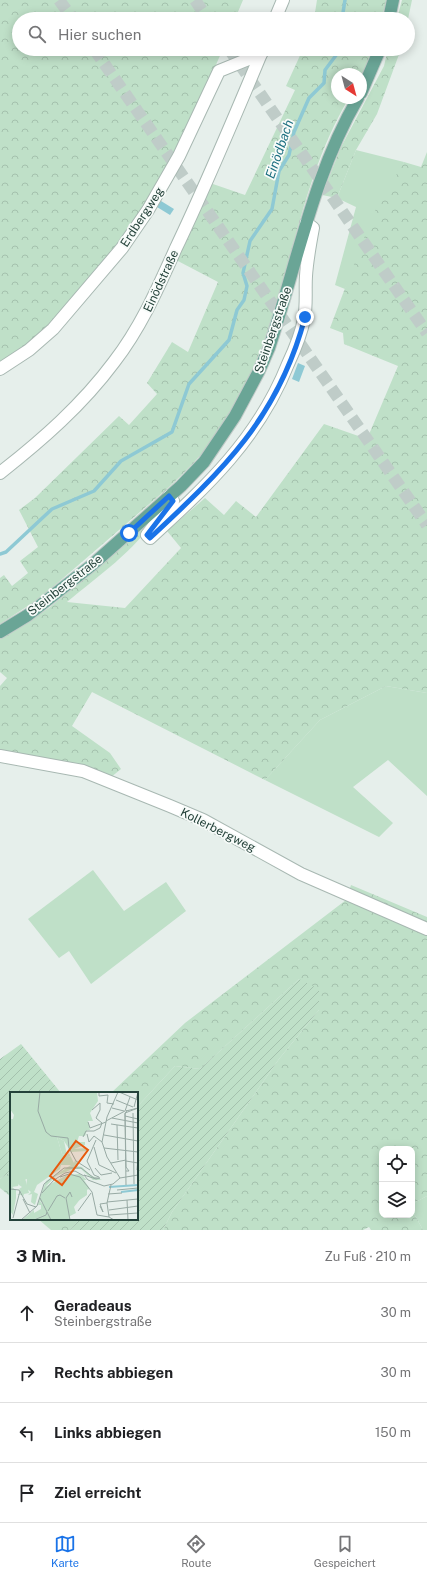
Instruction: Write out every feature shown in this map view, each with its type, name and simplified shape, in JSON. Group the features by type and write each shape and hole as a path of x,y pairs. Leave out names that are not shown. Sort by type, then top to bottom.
{"main road":[{"path":"390,12 393,0"},
{"path":"367,79 377,56"},
{"name":"Steinbergstraße","path":"0,632 49,600 129,533 204,462 235,416 259,371 283,306 306,223 326,164 346,118 354,104"}],"street":[{"path":"278,12 283,0"},
{"name":"Erdbergweg","path":"0,369 29,350 53,329 122,248 148,210 179,156 219,71 251,56"},
{"name":"Einödstraße","path":"0,473 28,451 81,403 115,361 144,318 206,185 260,56"},
{"path":"169,496 173,501 147,535 150,538 207,486 233,457 261,419 278,390 299,337 305,317 306,276 314,228 306,223"},
{"name":"Kollerbergweg","path":"0,756 83,771 203,820 302,874 427,928"}],"green space":[{"path":"0,0 243,0 238,12 12,12 12,56 220,56 176,154 119,246 61,315 22,350 0,363"},
{"path":"317,0 387,0 383,12 315,12"},
{"path":"402,0 412,0 409,12 399,12"},
{"path":"300,56 370,56 365,68 331,68 331,104 346,104 324,148 314,174 275,309 257,360 233,409 213,440 198,458 169,487 40,598 0,624 0,578 4,575 12,586 28,573 20,561 38,547 19,510 35,498 119,416 129,425 157,394 147,383 172,342 188,352 218,282 176,260 210,183 245,195 295,90 286,86"},
{"path":"386,56 398,56 377,114 356,150 337,198 322,195 341,147 364,104 367,104 367,98 384,66"},
{"path":"356,150 404,162 345,289 335,285 356,207 337,198"},
{"path":"427,152 427,693 386,686 320,720 265,780 92,692 72,726 110,753 121,769 110,778 0,752 0,686 7,678 0,672 0,639 49,608 157,516 138,541 127,552 67,602 125,608 181,548 167,531 205,498 224,515 236,501 256,517 324,424 367,439 398,366 344,344 343,333 330,328 373,214 404,162 421,167"},
{"path":"386,686 427,693 427,796 388,760 353,787 393,823 379,837 265,780 320,720"},
{"path":"93,870 124,911 166,882 186,911 91,984 69,951 59,958 28,919"},
{"path":"351,885 427,917 427,1196 415,1202 415,1146 379,1146 379,1218 415,1218 415,1215 423,1230 371,1230 369,1227 363,1230 163,1230 172,1212 279,1059 319,1010 299,979 200,1069 175,1066 138,1106 138,1092 112,1092 185,1023 346,900"},
{"path":"299,979 319,989 319,1010 279,1059 172,1212 163,1230 70,1230 79,1220 138,1220 138,1106 175,1066 200,1069"},
{"path":"21,1044 60,1092 10,1092 10,1172 0,1179 0,1059"},
{"path":"10,1172 10,1196 0,1188 0,1179"},
{"path":"427,1196 427,1230 423,1230 415,1215 415,1202"},
{"path":"39,1220 79,1220 70,1230 51,1230"}],"water":[{"path":"161,201 174,209 170,215 157,207"},
{"path":"298,363 305,366 299,382 292,379"}],"waterway":[{"name":"Einödbach","path":"343,12 345,0"},
{"name":"Einödbach","path":"0,554 6,552 52,509 94,491 121,461 172,432 189,384 229,340 237,310 244,300 247,286 243,273 250,241 272,209 279,171 289,155 294,132 309,98 324,83 325,70 336,56"}],"tunnel":[{"path":"59,0 68,12"},
{"path":"195,0 203,12"},
{"path":"99,56 427,525"},
{"path":"234,56 427,333"}],"route":[{"path":"129,533 169,496 173,501 147,535 150,538 207,486 233,457 261,419 278,390 299,337 305,317"}]}
